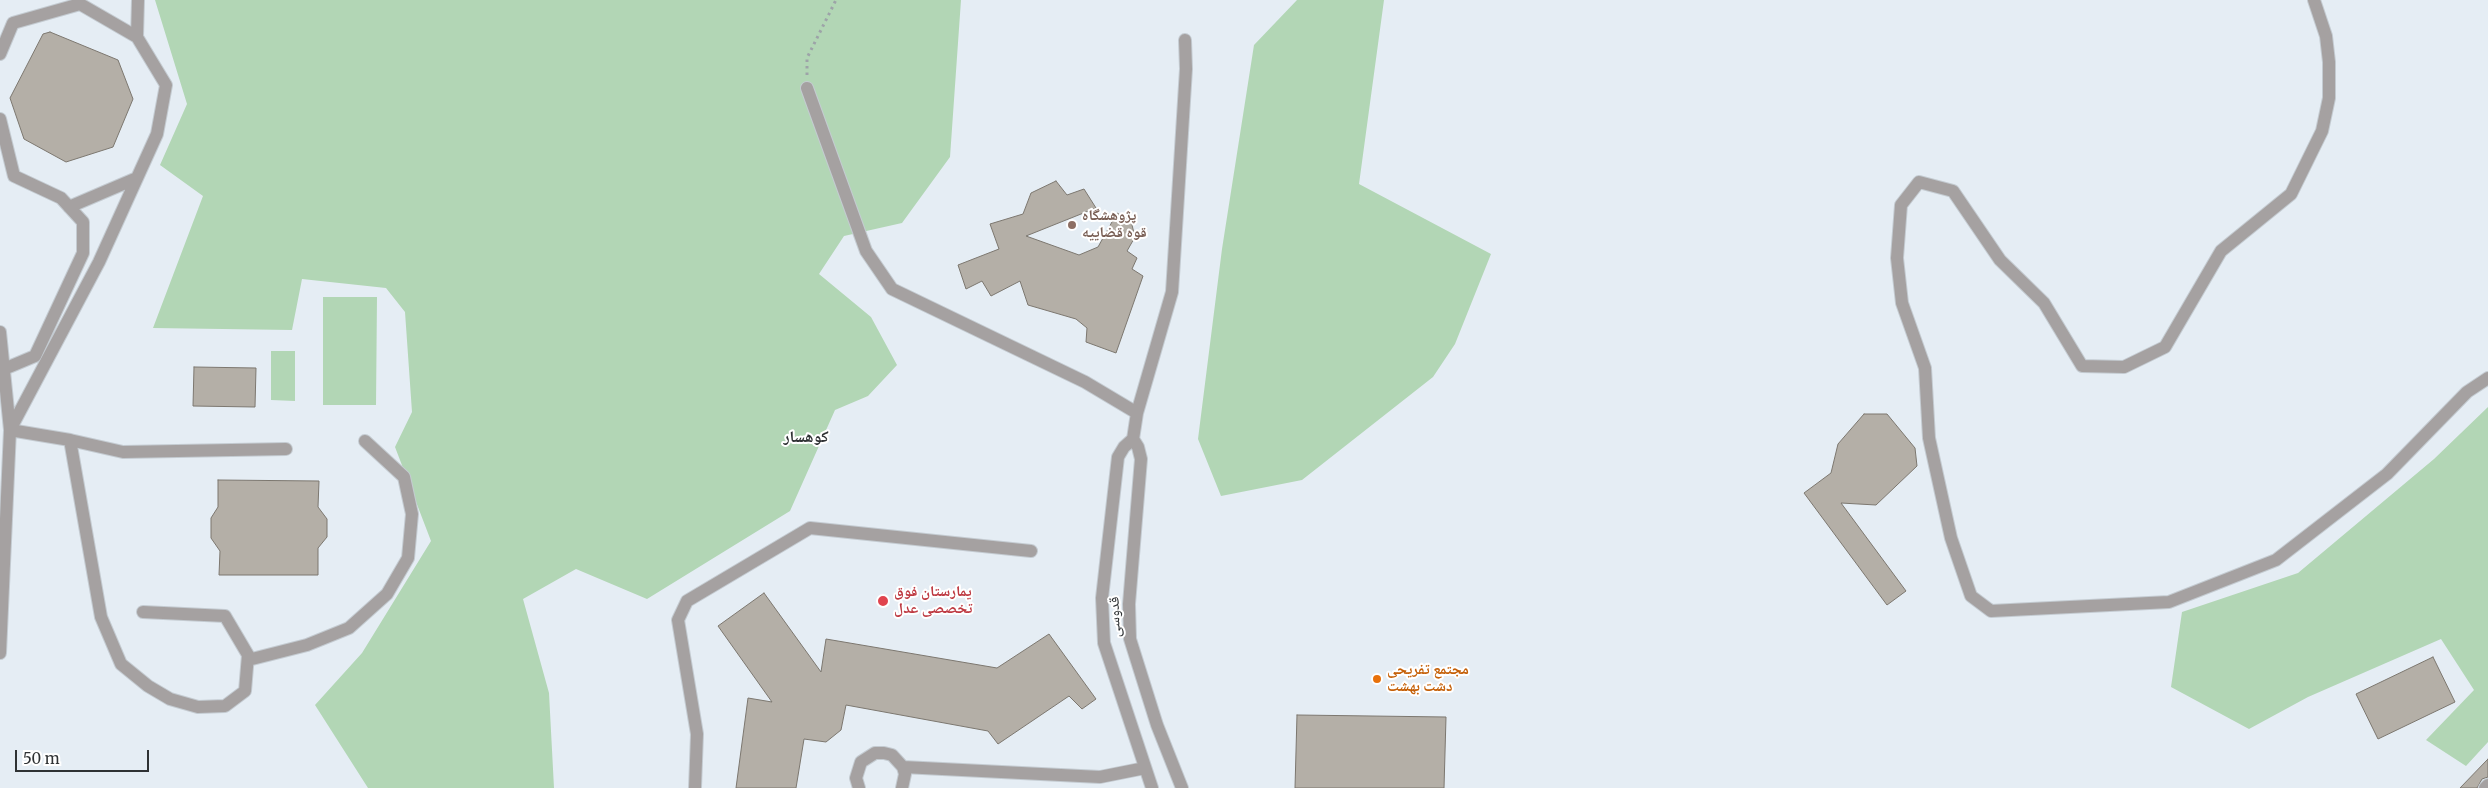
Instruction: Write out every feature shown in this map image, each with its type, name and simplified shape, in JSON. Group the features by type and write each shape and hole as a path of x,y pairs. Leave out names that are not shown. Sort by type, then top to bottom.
{"street":[{"path":"138,0 138,37"},
{"path":"2314,0 2326,36 2329,62 2329,98 2322,131 2291,194 2221,251 2165,347 2124,367 2082,366 2044,303 2000,260 1953,191 1919,182 1901,205 1897,258 1902,303 1925,368 1929,438 1951,538 1970,596 1991,611 2169,602 2276,560 2386,474 2468,392 2488,378"},
{"path":"0,54 13,23 80,4 138,37 166,85 157,134 89,281 10,430"},
{"path":"1148,787 1145,768 1104,643 1102,598 1118,458 1124,447 1133,439 1137,413 1172,292 1186,69 1184,40"},
{"path":"807,88 866,251 892,289 1085,382 1137,413"},
{"path":"0,119 14,176 61,198 83,222 83,253 35,356 4,369"},
{"path":"69,207 137,178"},
{"path":"74,275 89,281"},
{"path":"0,332 10,430 1,571 3,608 0,653"},
{"path":"10,430 70,440 123,452 286,450"},
{"name":"قدوسی","path":"1133,439 1138,447 1141,459 1129,604 1130,638 1157,725 1182,788"},
{"path":"70,440 101,617 121,664 148,686 170,699 198,707 225,706 245,691 248,655 225,616 143,612"},
{"path":"248,660 307,646 349,628 387,594 408,558 412,514 404,477 364,441"},
{"path":"695,788 697,734 678,620 687,602 810,528 1030,551"},
{"path":"859,788 856,778 857,770 868,756 884,753 892,755 903,766 905,774 902,788"},
{"path":"903,766 1101,783 1145,768"},
{"path":"2485,788 2488,785"}],"path":[{"path":"807,88 807,58 836,0"}],"green space":[{"path":"155,0 961,0 950,157 902,223 844,236 819,274 871,317 897,365 868,396 835,410 790,511 647,599 576,569 523,599 549,693 554,788 368,788 315,705 362,653 431,541 395,447 412,412 405,312 386,288 302,279 292,330 153,328 203,196 160,165 187,104"},
{"path":"1297,0 1384,0 1359,184 1491,254 1455,344 1433,377 1302,480 1221,496 1198,439 1222,249 1254,45"},
{"path":"323,297 377,297 376,405 323,405"},
{"path":"271,351 295,351 295,401 271,400"},
{"path":"2488,407 2488,742 2466,766 2426,740 2474,690 2441,639 2308,697 2249,729 2171,687 2182,612 2298,573 2434,459"}],"building":[{"path":"50,32 118,60 133,99 113,147 66,162 24,139 10,98 43,34"},
{"path":"1056,181 1067,195 1084,189 1096,208 1026,236 1079,255 1098,247 1117,213 1131,221 1135,237 1127,251 1137,258 1132,269 1143,276 1116,353 1086,342 1087,328 1076,319 1028,305 1020,281 991,296 982,281 966,289 958,265 999,249 990,224 1023,214 1031,193"},
{"path":"194,367 256,368 255,407 193,406"},
{"path":"1864,414 1887,414 1915,448 1917,466 1876,505 1841,503 1906,591 1887,605 1804,493 1831,473 1838,444"},
{"path":"218,480 319,481 318,507 327,519 327,537 318,548 318,575 219,575 220,551 211,538 211,518 218,507"},
{"path":"764,593 821,672 826,639 997,668 1049,634 1096,699 1082,709 1069,696 998,744 988,731 846,705 841,730 826,742 804,739 796,788 736,788 748,698 772,702 718,626"},
{"path":"2433,657 2455,702 2378,739 2356,694"},
{"path":"1297,715 1446,717 1444,788 1295,788"},
{"path":"2488,759 2488,777 2482,779 2477,788 2460,788"}],"place":[{"name":"پژوهشگاه قوه قضاییه","path":"1072,225"},
{"name":"یمارستان فوق تخصصی عدل","path":"883,601"},
{"name":"مجتمع تفریحی دشت بهشت","path":"1377,679"}],"district":[{"name":"کوهسار","path":"806,437"}]}
